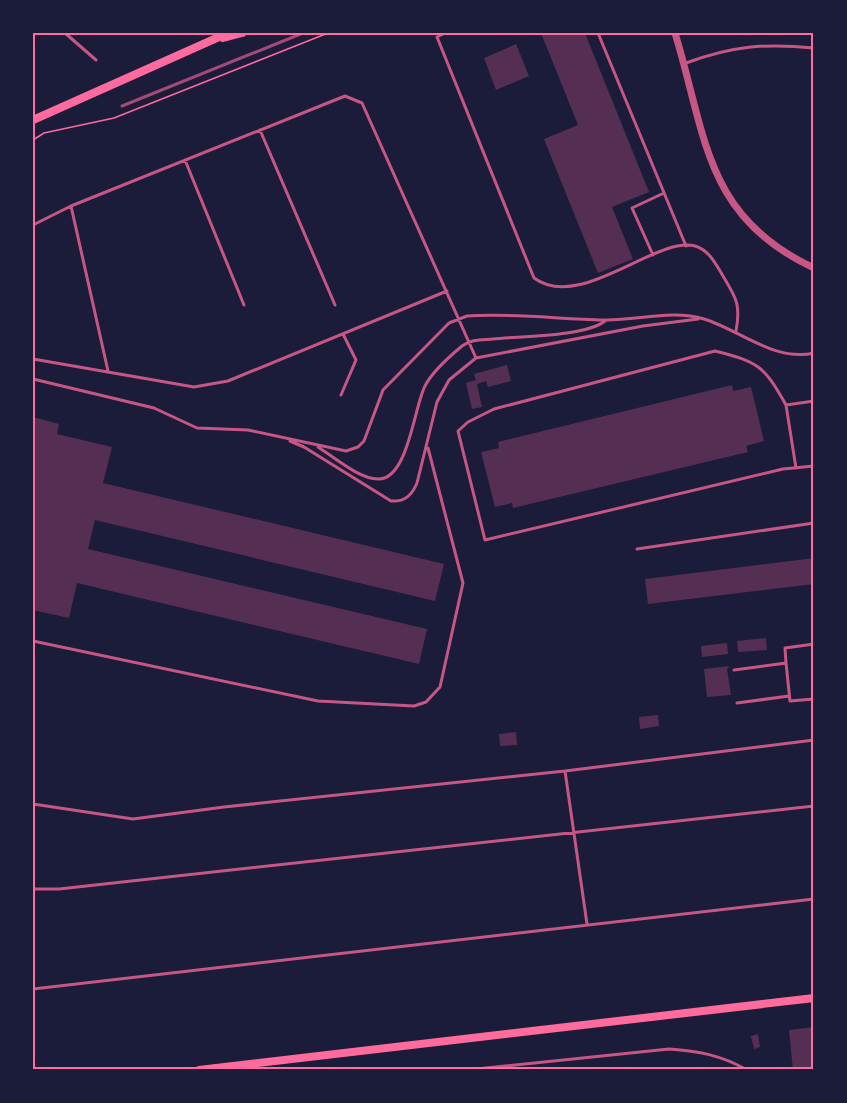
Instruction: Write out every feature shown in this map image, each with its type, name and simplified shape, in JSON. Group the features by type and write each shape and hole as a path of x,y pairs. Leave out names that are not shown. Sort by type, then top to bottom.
{"main road":[{"path":"33,120 228,33"},
{"path":"208,43 242,33"},
{"path":"199,1070 814,998"}],"street":[{"path":"675,33 704,145 723,188 735,206 770,243 814,268"}],"lane":[{"path":"65,33 96,60"},
{"path":"208,43 211,33"},
{"path":"445,33 437,36 534,278 543,283 572,286 585,284 653,256 686,246 694,246 705,251 714,261 739,306 736,331"},
{"path":"598,33 686,246"},
{"path":"684,64 738,46 814,48"},
{"path":"33,225 71,206 345,96 363,103 476,358"},
{"path":"261,130 335,305"},
{"path":"185,160 244,305"},
{"path":"653,256 632,208 664,193"},
{"path":"71,206 108,372"},
{"path":"33,359 194,387 228,381 447,291"},
{"path":"33,378 154,408 197,428 248,430 339,451 358,447 369,434 383,390 449,323 459,318 484,315 606,320 674,315 703,318 736,331 776,352 793,356 814,353"},
{"path":"278,436 304,447 391,501 407,498 415,488 428,448 437,402 443,390 457,373 476,358 643,326 703,318"},
{"path":"316,446 375,479 391,474 397,469 405,453 425,384 469,342 576,332 598,327 606,320"},
{"path":"341,395 356,360 343,334"},
{"path":"796,468 786,405 768,373 747,359 716,351 494,409 468,422 458,431 484,540 796,468 814,466"},
{"path":"786,405 814,401"},
{"path":"33,640 318,701 414,706 426,702 440,687 463,583 428,448"},
{"path":"637,549 814,523"},
{"path":"814,644 785,648 790,702 814,699"},
{"path":"734,670 786,663"},
{"path":"737,703 790,696"},
{"path":"33,804 133,819 565,771 814,740"},
{"path":"565,771 576,834 587,924"},
{"path":"33,889 59,889 576,834 814,806"},
{"path":"33,989 814,899"},
{"path":"466,1070 669,1049 702,1052 729,1059 747,1070"}],"path":[{"path":"33,140 44,133 114,118 328,33"}],"building":[{"path":"541,33 585,33 649,192 612,207 633,259 598,273 544,139 578,125"},
{"path":"516,44 529,76 496,90 484,58"},
{"path":"507,365 511,381 488,387 486,381 477,384 482,407 472,409 466,383 476,380 474,374"},
{"path":"732,385 733,391 751,387 764,441 746,446 748,452 513,508 512,503 495,507 481,452 499,448 498,442"},
{"path":"33,417 59,424 57,434 112,447 103,483 444,564 435,601 95,520 88,549 427,629 419,664 77,583 69,618 33,610"},
{"path":"814,558 814,584 648,604 645,579"},
{"path":"766,638 767,650 738,652 737,641"},
{"path":"727,643 728,654 702,657 701,646"},
{"path":"730,666 727,669 731,695 707,697 704,669"},
{"path":"658,715 659,726 640,729 639,717"},
{"path":"516,732 517,745 500,746 499,734"},
{"path":"814,1027 814,1070 793,1070 789,1030"},
{"path":"758,1034 760,1047 754,1049 751,1036"}],"railway":[{"path":"122,106 303,33"}]}
